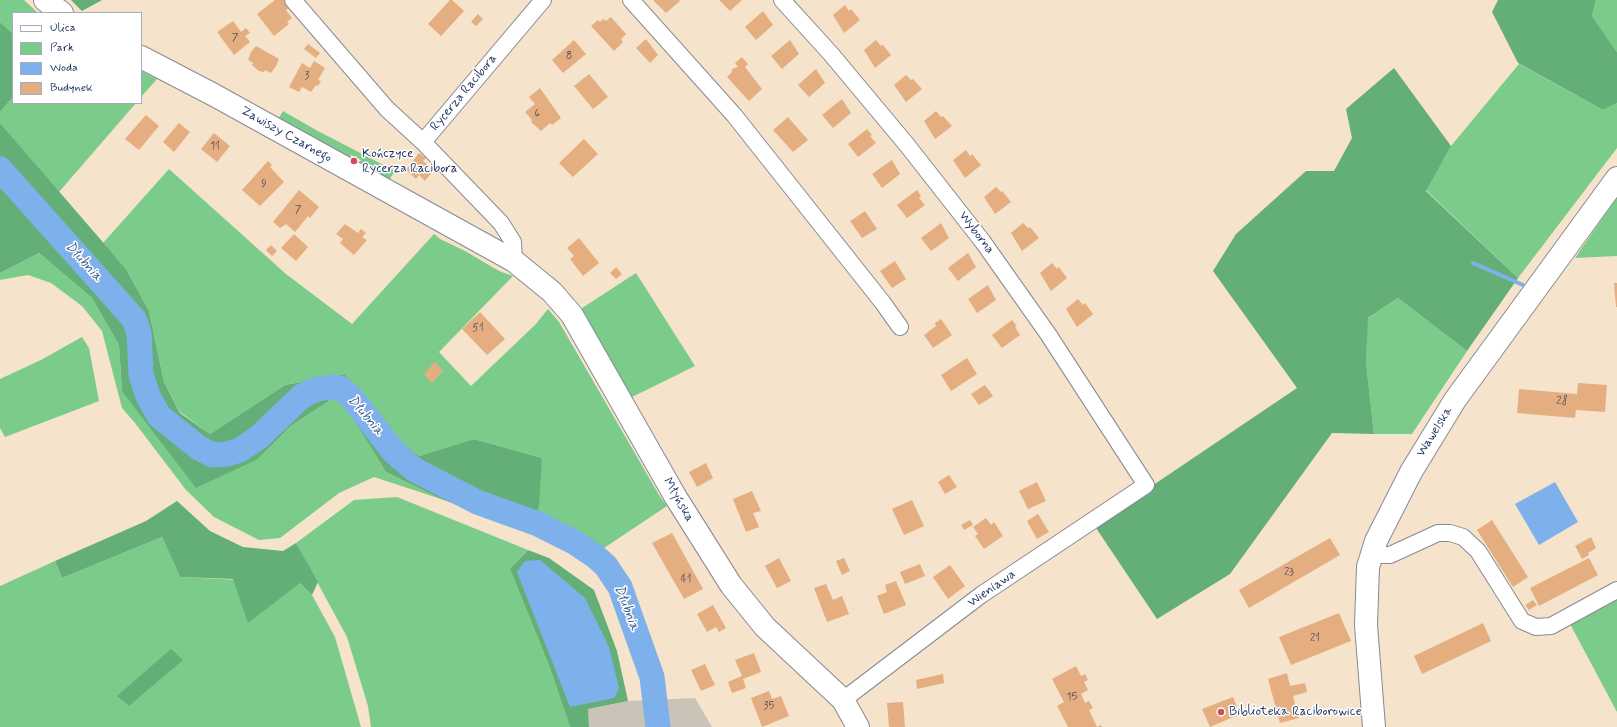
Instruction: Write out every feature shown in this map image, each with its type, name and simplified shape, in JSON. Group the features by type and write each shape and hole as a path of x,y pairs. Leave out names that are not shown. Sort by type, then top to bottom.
{"street":[{"path":"45,0 61,12"},
{"path":"293,0 387,109 423,142"},
{"name":"Rycerza Racibora","path":"514,261 513,242 508,232 423,142 543,0"},
{"path":"631,0 734,115 883,302 900,327"},
{"name":"Wyborna","path":"782,0 831,54 907,145 983,242 1048,334 1146,484"},
{"name":"Zawiszy Czarnego","path":"142,58 214,95 514,261"},
{"name":"Wawelska","path":"1374,727 1366,625 1368,567 1370,555 1411,472 1438,426 1557,259 1617,178"},
{"name":"Młyńska","path":"514,261 552,292 572,316 675,496 731,585 765,627 843,700 858,727"},
{"name":"Wieniawa","path":"843,700 982,595 1146,484"},
{"path":"1370,555 1390,555 1438,533 1450,533 1463,537 1478,551 1522,621 1536,626 1551,626 1617,590"}],"shaded area":[{"path":"695,698 712,727 589,727 588,709 628,701"}],"green space":[{"path":"0,0 24,0 37,12 12,12 12,33 0,22"},
{"path":"71,0 102,0 82,11"},
{"path":"1498,0 1596,0 1592,16 1617,52 1617,103 1603,110 1518,63 1492,12"},
{"path":"1596,0 1617,0 1617,52 1592,16"},
{"path":"0,22 12,33 12,98 0,112"},
{"path":"1519,64 1603,110 1617,103 1617,148 1518,278 1426,190 1451,146"},
{"path":"1394,68 1451,146 1426,191 1518,278 1467,351 1398,298 1368,318 1366,362 1374,434 1332,433 1230,574 1157,619 1094,525 1297,388 1213,271 1236,234 1306,171 1334,171 1352,138 1346,109"},
{"path":"142,72 157,79 142,96"},
{"path":"12,98 12,104 135,104 59,192 0,123 0,112"},
{"path":"283,111 395,171 389,180 359,164 361,160 351,155 349,159 277,121"},
{"path":"0,123 126,269 149,311 164,382 180,413 210,434 285,385 345,374 401,441 419,456 474,439 542,458 539,506 530,531 441,499 386,472 338,395 291,426 258,459 196,488 122,391 119,345 92,298 39,253 0,273"},
{"path":"169,169 286,274 352,324 434,234 440,239 465,251 499,271 513,276 439,352 471,386 536,324 548,309 559,322 659,495 667,506 604,548 537,511 542,458 474,439 419,456 401,441 345,374 285,385 210,434 180,412 164,382 149,311 126,269 103,243"},
{"path":"1617,197 1617,256 1575,258"},
{"path":"39,253 92,298 119,345 122,391 258,459 291,426 338,395 386,472 441,499 374,477 339,493 280,538 259,540 214,517 186,490 122,408 102,331 82,306 51,283 28,275 0,280 0,273"},
{"path":"636,273 695,366 630,398 576,312"},
{"path":"1398,298 1467,351 1412,434 1374,434 1366,362 1367,319"},
{"path":"82,337 89,348 99,401 5,437 0,428 0,379 41,360"},
{"path":"397,497 528,550 510,569 550,668 570,727 371,727 368,706 347,637 296,543 354,500"},
{"path":"177,501 210,531 243,547 283,551 296,543 318,582 312,595 300,583 248,623 233,579 180,577 162,537 62,578 55,561 146,521"},
{"path":"162,537 180,577 300,583 312,595 335,637 361,727 0,727 0,586 55,561 62,578"},
{"path":"528,550 549,558 594,590 617,651 628,701 588,709 589,727 570,727 550,668 510,569"},
{"path":"1617,596 1617,712 1569,622"},
{"path":"171,649 183,660 129,706 117,696"}],"water":[{"path":"1555,482 1578,522 1539,545 1515,504"},
{"path":"540,560 585,598 609,647 619,688 614,698 570,707 517,572 525,561"}],"building":[{"path":"275,0 284,0 290,7 286,10 292,18 287,22 289,24 274,36 257,14"},
{"path":"450,0 452,0 464,11 441,36 428,24"},
{"path":"653,0 679,0 680,1 666,13"},
{"path":"719,0 742,0 730,11"},
{"path":"845,5 849,11 851,9 860,20 844,33 833,15"},
{"path":"763,11 773,25 756,40 745,27"},
{"path":"478,14 483,19 476,26 471,22"},
{"path":"611,17 626,34 621,39 623,42 614,51 591,26 598,20 600,22 603,19 606,21"},
{"path":"233,21 241,32 246,28 250,33 245,36 250,42 234,55 217,32"},
{"path":"646,39 658,55 650,63 636,48"},
{"path":"574,40 586,54 563,73 552,60"},
{"path":"790,40 799,54 782,69 771,56"},
{"path":"876,40 881,46 882,44 891,55 875,68 864,50"},
{"path":"308,44 320,53 316,58 304,49"},
{"path":"256,46 279,59 271,73 265,70 264,72 259,71 252,65 253,63 248,60 251,52"},
{"path":"742,57 748,64 745,67 762,89 749,101 727,77 732,72 732,69 738,67 735,63"},
{"path":"314,61 325,68 318,80 321,81 318,86 316,85 311,92 302,87 299,92 289,87 302,63 310,68"},
{"path":"816,69 825,83 809,97 798,85"},
{"path":"589,74 608,97 593,109 574,86"},
{"path":"906,75 911,80 913,79 922,89 906,102 894,85"},
{"path":"540,88 561,118 552,125 550,123 541,131 531,122 532,120 525,112 535,104 529,97"},
{"path":"842,99 851,113 833,128 822,115"},
{"path":"936,111 952,126 935,139 924,121"},
{"path":"146,115 159,126 139,150 125,139"},
{"path":"788,117 808,140 793,152 773,130"},
{"path":"179,123 190,132 174,152 163,142"},
{"path":"867,129 872,135 870,136 876,143 858,157 848,144"},
{"path":"214,133 230,146 217,162 201,149"},
{"path":"584,139 598,154 573,177 559,163"},
{"path":"966,150 970,156 972,154 981,165 965,178 953,160"},
{"path":"419,153 426,158 423,161 427,164 425,166 432,172 425,181 419,175 416,179 406,170"},
{"path":"892,160 900,174 882,188 872,174"},
{"path":"268,161 272,165 270,167 284,182 260,206 242,190"},
{"path":"996,187 1001,192 1002,191 1011,202 995,214 984,197"},
{"path":"299,190 319,207 310,218 308,216 295,232 286,224 280,228 273,222"},
{"path":"917,190 921,196 919,198 925,205 907,218 897,205"},
{"path":"865,211 877,229 862,238 850,221"},
{"path":"941,223 949,238 931,251 921,238"},
{"path":"1023,223 1028,228 1030,227 1039,238 1022,251 1011,233"},
{"path":"345,224 358,233 361,229 366,233 362,237 367,240 354,255 340,243 343,239 336,234"},
{"path":"294,234 308,247 296,261 281,248"},
{"path":"579,238 599,263 583,276 570,259 574,256 567,248"},
{"path":"271,245 277,251 272,256 266,250"},
{"path":"968,253 976,267 958,281 948,268"},
{"path":"895,261 906,279 892,288 880,271"},
{"path":"1052,263 1057,269 1059,267 1067,278 1051,291 1040,273"},
{"path":"616,267 622,274 616,279 610,273"},
{"path":"1614,283 1617,283 1617,307 1616,307"},
{"path":"988,285 996,300 977,313 968,299"},
{"path":"1078,299 1083,305 1085,303 1093,314 1077,327 1066,309"},
{"path":"480,312 505,339 487,355 462,329"},
{"path":"941,319 952,335 933,348 924,335 936,326 935,323"},
{"path":"1012,320 1017,326 1015,327 1020,335 1002,348 992,335"},
{"path":"967,358 977,374 951,391 941,375"},
{"path":"435,362 443,371 432,383 424,374"},
{"path":"1578,383 1607,385 1605,412 1576,410 1575,418 1517,413 1519,389 1577,394"},
{"path":"985,385 993,396 979,405 971,394"},
{"path":"706,463 713,478 697,487 689,472"},
{"path":"949,475 957,487 945,494 938,482"},
{"path":"1037,482 1046,501 1028,509 1019,491"},
{"path":"752,491 761,511 753,513 759,527 746,532 733,499"},
{"path":"912,500 924,526 904,535 892,509"},
{"path":"1038,514 1049,532 1037,539 1027,521"},
{"path":"986,518 991,525 994,522 1003,536 984,549 975,536 978,534 973,527"},
{"path":"970,520 973,525 964,530 961,525"},
{"path":"1492,520 1528,577 1513,587 1477,530"},
{"path":"672,533 703,589 684,599 652,543"},
{"path":"1591,537 1596,548 1582,559 1575,546"},
{"path":"1330,538 1340,555 1249,608 1239,590"},
{"path":"779,558 791,581 777,588 765,566"},
{"path":"844,558 850,571 842,575 836,561"},
{"path":"1589,558 1598,575 1539,606 1530,588"},
{"path":"920,564 925,576 905,584 900,572"},
{"path":"950,565 965,586 948,599 933,577"},
{"path":"896,581 906,605 884,614 877,596 887,592 885,585"},
{"path":"826,584 833,600 842,596 849,614 827,622 814,588"},
{"path":"1533,600 1537,605 1529,610 1525,605"},
{"path":"713,605 726,628 719,632 716,627 707,632 697,614"},
{"path":"1339,613 1351,641 1291,665 1279,637"},
{"path":"1483,623 1491,641 1422,674 1414,656"},
{"path":"754,653 761,672 743,679 746,688 732,693 728,682 742,676 735,660"},
{"path":"705,664 715,685 701,691 691,670"},
{"path":"1076,666 1081,676 1085,674 1088,680 1084,682 1088,690 1081,694 1085,703 1089,701 1093,708 1089,710 1097,727 1068,727 1057,706 1064,702 1052,679"},
{"path":"1287,673 1290,686 1305,683 1307,692 1293,696 1299,718 1280,723 1268,679"},
{"path":"943,674 944,683 917,689 916,680"},
{"path":"769,691 772,699 781,696 789,716 762,727 751,698"},
{"name":"Biblioteka Raciborowice","path":"1233,697 1240,714 1210,727 1202,709"},
{"path":"903,702 905,727 889,727 887,703"}],"waterway":[{"name":"Dłubnia","path":"0,169 134,319 139,333 141,375 148,396 159,416 199,448 213,455 227,454 240,450 259,437 302,396 317,389 331,387 340,388 352,398 394,452 415,470 477,502 538,524 574,542 595,556 606,566 620,587 652,677 658,727"},
{"path":"1473,263 1523,285"}],"place":[{"name":"Kończyce Rycerza Racibora","path":"354,161"},
{"name":"Biblioteka Raciborowice","path":"1221,712"}]}
